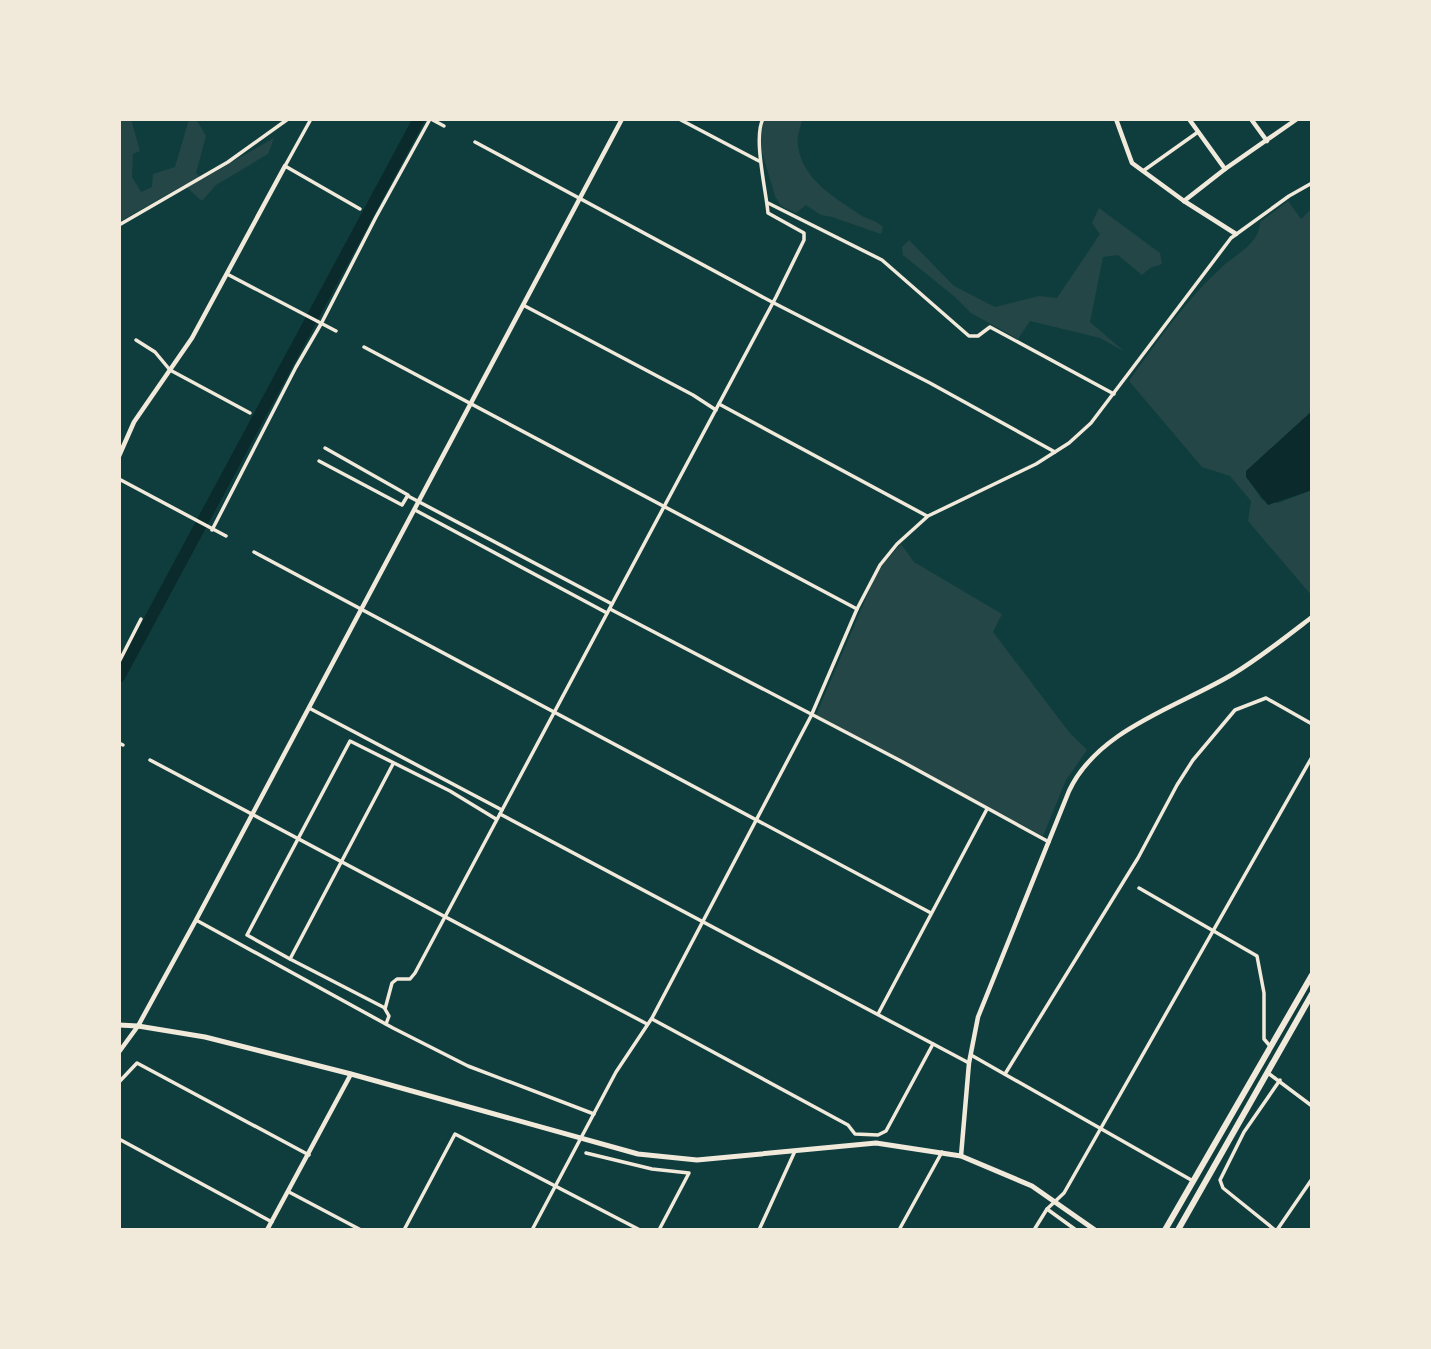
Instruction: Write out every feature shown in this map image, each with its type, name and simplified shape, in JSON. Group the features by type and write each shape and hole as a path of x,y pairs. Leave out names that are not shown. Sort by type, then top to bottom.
{"highway":[{"path":"1166,1230 1312,975"},
{"path":"1178,1230 1312,994"}],"main road":[{"path":"119,1025 205,1037 351,1074 638,1154 697,1160 876,1143 942,1152 961,1156 1010,1175 1094,1230"}],"street":[{"path":"119,225 228,162 288,119"},
{"path":"119,456 134,422 192,338 311,119"},
{"path":"210,529 430,119 444,126"},
{"path":"119,1052 138,1026 622,119"},
{"path":"680,119 759,161"},
{"path":"386,1024 388,1016 385,1008 392,983 397,979 410,979 445,917 716,410 805,235 769,214 763,170 759,161 759,132 763,119"},
{"path":"1116,119 1129,160 1184,201 1236,234"},
{"path":"1189,119 1225,169"},
{"path":"1251,119 1267,141"},
{"path":"1184,201 1297,119"},
{"path":"1143,171 1198,132"},
{"path":"475,142 1055,452"},
{"path":"285,166 360,209"},
{"path":"532,1230 617,1072 652,1018 757,820 811,716 857,609 887,557 928,516 1036,464 1091,424 1236,234 1289,195 1312,183"},
{"path":"768,203 882,260 969,336 978,335 990,327 1114,394"},
{"path":"226,274 336,331"},
{"path":"523,305 693,395 716,410"},
{"path":"136,340 155,352 170,370 250,413"},
{"path":"364,347 857,609"},
{"path":"719,404 928,516"},
{"path":"325,448 610,609"},
{"path":"319,461 402,505 408,496"},
{"path":"119,480 226,536"},
{"path":"413,509 610,609 1049,842"},
{"path":"254,552 931,913"},
{"path":"961,1156 969,1063 978,1017 1074,780 1097,751 1120,733 1231,675 1265,654 1312,617"},
{"path":"119,662 141,619"},
{"path":"1005,1074 1138,858 1177,785 1193,760 1235,710 1266,698 1312,724"},
{"path":"308,707 702,922 969,1063"},
{"path":"385,1008 247,935 350,741 450,791 496,819"},
{"path":"1034,1230 1047,1209 1064,1193 1312,757"},
{"path":"150,760 648,1024"},
{"path":"290,959 393,764"},
{"path":"877,1014 987,809"},
{"path":"1139,888 1257,957 1264,993 1264,1039 1271,1046"},
{"path":"195,920 468,1066 594,1114"},
{"path":"652,1018 848,1125 855,1134 878,1135 886,1131 933,1044"},
{"path":"971,1055 1194,1182"},
{"path":"119,1082 136,1063 309,1155"},
{"path":"1268,1073 1312,1106"},
{"path":"267,1230 351,1074"},
{"path":"1280,1080 1244,1132 1220,1180 1223,1188 1276,1230 1312,1179"},
{"path":"404,1230 455,1134 640,1230"},
{"path":"119,1139 272,1222"},
{"path":"759,1230 795,1151"},
{"path":"899,1230 942,1152"},
{"path":"586,1153 636,1166 689,1173 659,1230"},
{"path":"289,1192 361,1230"},
{"path":"1047,1209 1076,1230"}],"shaded area":[{"path":"119,119 131,119 140,151 133,154 132,177 141,192 152,187 153,174 175,167 189,119 196,119 206,136 196,173 202,179 274,138 268,154 216,185 202,201 184,185 119,222"},
{"path":"765,119 802,119 798,143 806,169 830,194 883,227 881,234 821,215 806,205 796,213 781,206 775,196 762,152 761,128"},
{"path":"1288,201 1301,219 1312,208 1312,411 1247,471 1246,476 1262,500 1278,503 1312,490 1312,596 1248,521 1251,501 1230,476 1202,467 1129,381 1194,295 1251,243 1259,230 1260,222"},
{"path":"1099,208 1160,253 1162,264 1150,268 1142,275 1118,255 1103,257 1090,322 1125,352 1100,338 1030,321 1018,339 971,313 903,255 902,247 909,240 954,286 995,307 1039,296 1057,298 1100,234 1092,223"},
{"path":"1312,411 1312,490 1268,505 1246,477 1246,471"},
{"path":"901,544 914,562 1002,614 993,632 1069,732 1087,750 1066,780 1043,836 816,715 873,582 883,564"}],"waterway":[{"path":"119,677 419,119"}]}
